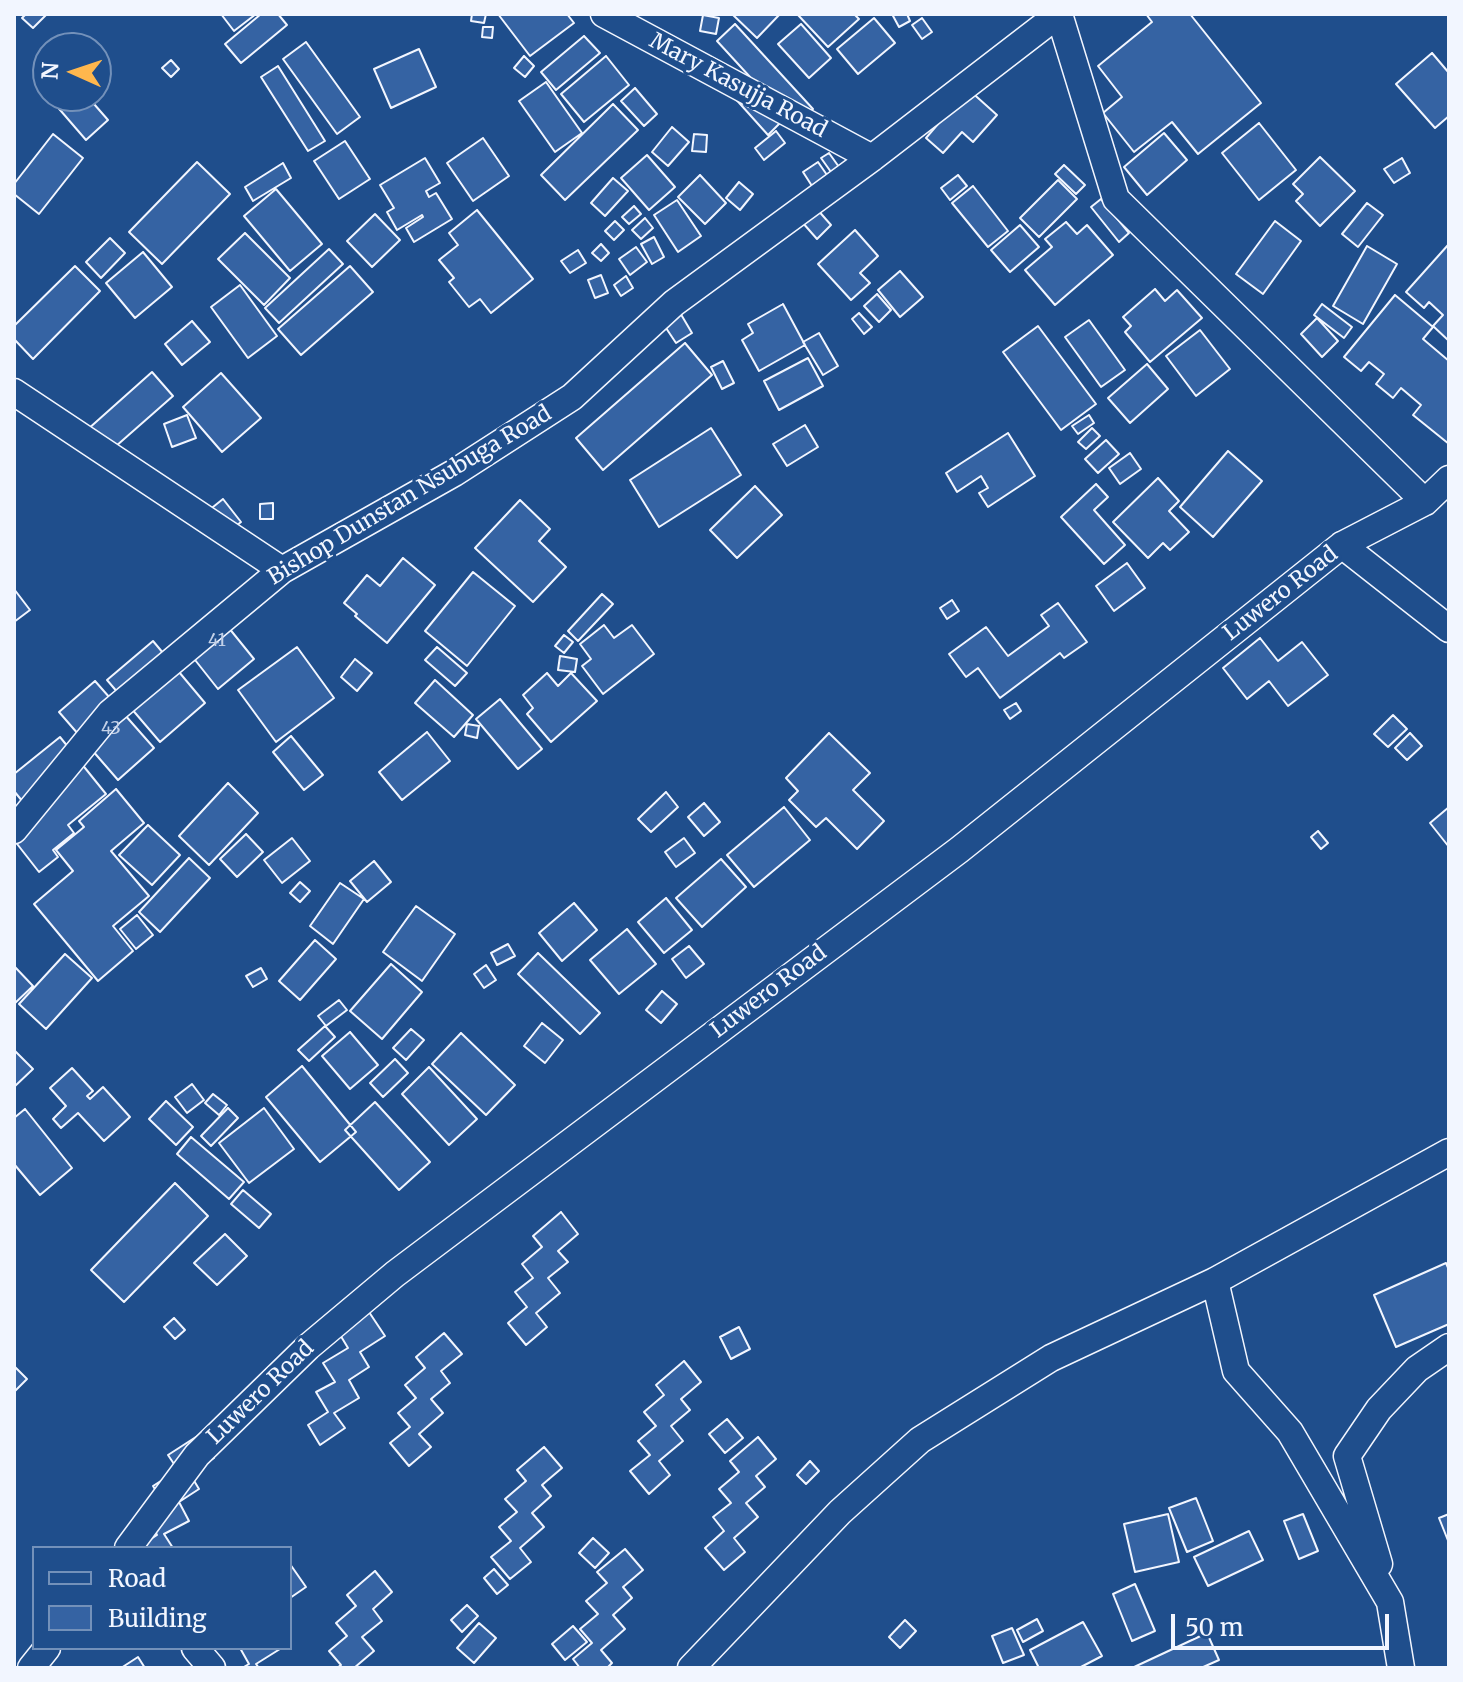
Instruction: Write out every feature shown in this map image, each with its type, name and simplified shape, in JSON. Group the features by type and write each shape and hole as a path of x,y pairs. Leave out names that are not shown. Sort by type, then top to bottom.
{"street":[{"name":"Mary Kasujja Road","path":"604,14 872,158"},
{"name":"Bishop Dunstan Nsubuga Road","path":"14,830 110,713 282,570 454,473 572,397 674,303 872,158 1059,14"},
{"path":"1059,14 1116,199 1425,502"},
{"path":"14,392 282,570"},
{"name":"Luwero Road","path":"129,1546 197,1455 308,1347 395,1274 959,850 1342,545 1425,502 1449,479"},
{"path":"1342,545 1449,629"},
{"path":"691,1668 840,1512 920,1440 1051,1358 1215,1281 1449,1152"},
{"path":"1215,1281 1236,1371 1290,1432 1390,1602"},
{"path":"1401,1668 1390,1602 1347,1456 1379,1409 1417,1369 1449,1347"},
{"path":"31,1668 45,1650"},
{"path":"197,1650 212,1668"}],"building":[{"path":"26,14 47,14 33,28 22,18"},
{"path":"221,14 256,14 234,31"},
{"path":"261,14 278,14 287,25 241,63 225,44"},
{"path":"472,14 486,14 484,23 471,21"},
{"path":"498,14 567,14 574,23 530,56"},
{"path":"732,14 780,14 757,38"},
{"path":"854,14 859,19 828,47 798,15"},
{"path":"892,14 907,14 910,21 899,27"},
{"path":"1146,14 1190,14 1261,103 1198,154 1172,122 1134,152 1103,113 1122,97 1098,66 1152,22"},
{"path":"703,15 719,18 716,34 700,31"},
{"path":"874,18 895,43 858,74 837,49"},
{"path":"922,18 932,32 922,39 912,25"},
{"path":"735,24 813,109 795,126 717,41"},
{"path":"801,24 831,58 809,78 778,44"},
{"path":"483,27 493,27 492,38 482,37"},
{"path":"584,36 600,53 556,90 541,72"},
{"path":"306,42 360,117 337,134 283,59"},
{"path":"419,49 436,87 391,108 374,69"},
{"path":"1432,53 1449,73 1449,116 1435,128 1396,84"},
{"path":"524,56 534,66 525,77 514,68"},
{"path":"606,56 629,85 584,122 561,94"},
{"path":"171,60 179,69 171,77 162,68"},
{"path":"278,66 325,141 308,151 261,77"},
{"path":"740,72 783,120 768,135 724,86"},
{"path":"546,82 582,133 555,152 519,101"},
{"path":"635,88 657,114 644,126 621,101"},
{"path":"968,89 997,115 973,142 962,132 943,153 926,138"},
{"path":"613,104 638,130 565,200 541,175"},
{"path":"62,112 101,112 108,120 86,140"},
{"path":"1259,123 1296,170 1259,200 1222,153"},
{"path":"672,127 689,142 668,166 652,152"},
{"path":"776,131 785,143 764,160 755,148"},
{"path":"1164,133 1187,160 1147,195 1124,167"},
{"path":"53,134 83,158 39,214 14,194 14,184"},
{"path":"694,134 707,135 706,152 692,151"},
{"path":"483,138 509,176 473,201 447,163"},
{"path":"345,141 370,179 339,199 314,161"},
{"path":"829,153 839,167 831,172 821,158"},
{"path":"647,155 675,187 649,210 621,178"},
{"path":"1320,157 1355,191 1320,226 1296,201 1303,194 1293,184"},
{"path":"425,158 440,183 426,191 429,197 436,193 452,219 414,242 406,228 422,215 397,230 387,212 394,208 380,185"},
{"path":"1402,158 1410,173 1394,183 1384,169"},
{"path":"197,162 230,194 162,264 129,232"},
{"path":"818,162 827,175 812,186 803,172"},
{"path":"283,163 291,178 253,201 245,187"},
{"path":"1064,165 1085,185 1076,194 1055,174"},
{"path":"700,175 726,203 705,224 678,197"},
{"path":"958,175 967,186 950,200 941,188"},
{"path":"613,178 628,191 605,216 591,203"},
{"path":"1058,180 1077,199 1039,237 1020,218"},
{"path":"739,182 753,194 740,210 726,198"},
{"path":"973,186 1008,231 988,247 952,203"},
{"path":"276,189 322,244 290,271 244,216"},
{"path":"1101,199 1129,233 1119,242 1091,207"},
{"path":"677,200 701,236 678,252 654,215"},
{"path":"1367,203 1383,215 1358,247 1342,234"},
{"path":"634,206 641,214 629,224 622,217"},
{"path":"816,208 831,225 817,239 802,222"},
{"path":"477,210 533,279 491,313 480,299 469,307 449,282 454,278 439,260 458,245 449,233"},
{"path":"375,214 400,240 372,267 347,241"},
{"path":"645,218 653,228 641,239 632,230"},
{"path":"615,221 624,230 614,240 605,231"},
{"path":"1275,221 1301,241 1263,294 1236,274"},
{"path":"1066,222 1077,234 1087,225 1113,255 1055,305 1025,270 1052,247 1045,239"},
{"path":"1020,225 1039,247 1010,272 991,250"},
{"path":"855,230 878,256 860,273 870,283 851,300 818,264"},
{"path":"245,233 290,278 264,305 218,259"},
{"path":"654,237 664,257 652,264 641,244"},
{"path":"110,238 125,253 101,278 86,262"},
{"path":"601,244 609,253 601,261 592,253"},
{"path":"1448,245 1449,341 1433,326 1443,315 1429,302 1424,308 1406,292"},
{"path":"1367,246 1397,264 1363,324 1333,306"},
{"path":"636,247 647,262 630,275 619,259"},
{"path":"329,249 343,264 279,323 265,308"},
{"path":"578,250 586,263 570,273 561,261"},
{"path":"143,252 172,287 135,318 106,283"},
{"path":"75,266 100,291 33,359 14,339 14,326"},
{"path":"350,266 373,292 301,355 278,329"},
{"path":"900,271 923,297 900,317 878,290"},
{"path":"601,275 608,293 595,298 588,280"},
{"path":"626,276 633,288 621,296 614,285"},
{"path":"240,285 277,336 248,358 211,307"},
{"path":"1155,289 1165,301 1177,290 1202,318 1150,362 1125,332 1131,326 1123,317"},
{"path":"877,294 891,310 879,322 864,306"},
{"path":"1395,295 1433,327 1423,339 1449,361 1449,444 1413,415 1421,405 1401,388 1393,398 1376,384 1384,374 1369,362 1361,371 1344,357"},
{"path":"783,304 805,345 759,371 742,340 753,333 748,324"},
{"path":"1322,304 1352,327 1344,338 1314,315"},
{"path":"679,311 692,333 676,343 662,322"},
{"path":"859,313 872,327 864,334 852,319"},
{"path":"1317,318 1338,341 1322,357 1301,334"},
{"path":"1089,320 1125,370 1101,387 1065,337"},
{"path":"192,321 210,342 182,365 165,344"},
{"path":"1038,326 1096,404 1061,430 1003,352"},
{"path":"1200,330 1230,369 1196,396 1166,356"},
{"path":"819,333 838,366 823,375 803,342"},
{"path":"685,343 712,375 603,470 576,438"},
{"path":"808,358 823,386 779,410 764,381"},
{"path":"723,361 734,383 722,389 711,367"},
{"path":"1147,364 1168,389 1130,423 1108,398"},
{"path":"152,372 173,396 107,454 87,430"},
{"path":"221,373 261,418 222,452 183,407"},
{"path":"187,415 196,438 172,447 164,424"},
{"path":"1089,415 1094,423 1078,434 1072,426"},
{"path":"805,425 818,447 787,466 773,444"},
{"path":"711,428 741,475 659,527 630,480"},
{"path":"1092,428 1100,436 1086,449 1078,442"},
{"path":"1008,433 1035,476 988,507 979,493 988,488 981,476 957,492 946,473"},
{"path":"1106,440 1119,454 1098,473 1085,459"},
{"path":"1228,451 1262,481 1213,537 1180,507"},
{"path":"1130,453 1141,469 1120,484 1109,468"},
{"path":"1158,478 1179,501 1169,511 1189,532 1170,550 1163,543 1148,558 1113,522"},
{"path":"1096,484 1108,497 1094,510 1125,545 1104,564 1061,517"},
{"path":"755,486 782,515 737,558 710,530"},
{"path":"223,499 241,522 221,538 203,515"},
{"path":"520,500 550,529 539,541 566,567 533,602 475,548"},
{"path":"273,503 273,519 260,519 260,504"},
{"path":"403,558 435,585 387,643 344,603 367,575 380,586"},
{"path":"1127,563 1145,588 1114,611 1096,586"},
{"path":"473,572 515,606 467,666 425,631"},
{"path":"14,589 30,610 14,622"},
{"path":"602,594 613,604 578,641 568,631"},
{"path":"952,600 959,611 947,619 940,608"},
{"path":"1058,603 1087,642 1064,658 1060,653 1000,698 978,668 966,677 949,654 986,627 1008,656 1049,626 1041,615"},
{"path":"220,617 254,659 218,689 184,646"},
{"path":"604,625 614,638 632,625 654,654 603,694 582,666 591,659 580,644"},
{"path":"564,635 573,642 564,653 555,646"},
{"path":"1260,638 1278,661 1302,642 1328,675 1288,706 1269,681 1247,699 1223,668"},
{"path":"153,641 205,703 160,742 107,680"},
{"path":"297,647 334,698 276,742 238,690"},
{"path":"437,647 467,673 455,686 425,660"},
{"path":"560,656 577,659 575,672 558,670"},
{"path":"355,659 372,673 357,691 341,677"},
{"path":"547,673 558,686 571,673 597,701 551,742 527,714 533,708 523,695"},
{"path":"435,680 473,715 454,737 415,703"},
{"path":"95,681 154,748 118,780 59,712"},
{"path":"500,699 542,749 518,769 476,719"},
{"path":"1016,703 1021,711 1010,719 1004,710"},
{"path":"1393,715 1407,729 1388,747 1374,734"},
{"path":"467,724 479,726 477,738 465,735"},
{"path":"427,732 450,761 402,800 379,772"},
{"path":"829,733 870,773 853,790 884,821 857,849 826,818 816,827 789,800 798,791 786,778"},
{"path":"1410,733 1422,746 1407,760 1395,748"},
{"path":"291,736 323,775 304,790 273,752"},
{"path":"60,737 106,794 68,825 74,833 53,850 58,857 39,872 14,840 36,818 14,791 14,774"},
{"path":"228,783 258,813 209,865 179,836"},
{"path":"116,789 144,823 111,851 149,896 113,926 133,951 98,981 34,904 73,871 56,850 84,827 79,821"},
{"path":"666,792 678,807 651,832 638,819"},
{"path":"704,803 720,822 704,836 688,817"},
{"path":"784,807 810,840 754,887 727,855"},
{"path":"1449,807 1449,847 1430,823"},
{"path":"148,825 180,855 152,885 119,855"},
{"path":"1318,831 1328,843 1321,849 1311,837"},
{"path":"246,834 263,852 237,877 220,859"},
{"path":"292,838 310,861 282,883 264,860"},
{"path":"684,838 695,853 676,867 665,852"},
{"path":"189,858 210,878 160,932 139,912"},
{"path":"721,859 746,887 702,927 676,898"},
{"path":"374,861 391,882 367,902 350,881"},
{"path":"300,882 310,891 300,902 290,893"},
{"path":"340,883 364,899 333,944 310,926"},
{"path":"666,898 692,930 664,953 638,922"},
{"path":"574,903 597,930 562,961 539,933"},
{"path":"416,906 455,934 422,981 383,952"},
{"path":"137,915 153,935 136,949 120,929"},
{"path":"627,929 656,964 619,994 590,960"},
{"path":"315,940 336,959 300,1000 279,981"},
{"path":"508,944 515,956 497,965 491,953"},
{"path":"689,946 704,964 686,978 672,959"},
{"path":"538,953 600,1013 580,1034 518,974"},
{"path":"65,954 92,978 46,1029 19,1004"},
{"path":"391,964 422,992 382,1039 350,1011"},
{"path":"486,965 496,980 484,988 474,974"},
{"path":"14,966 33,986 14,1004"},
{"path":"261,968 267,979 253,987 246,976"},
{"path":"662,991 677,1004 661,1023 646,1010"},
{"path":"339,1000 347,1010 326,1026 318,1016"},
{"path":"542,1023 563,1040 545,1063 524,1046"},
{"path":"325,1026 335,1037 309,1061 298,1050"},
{"path":"411,1029 424,1040 406,1060 393,1048"},
{"path":"350,1032 378,1065 350,1089 322,1056"},
{"path":"461,1033 515,1085 486,1115 432,1064"},
{"path":"14,1050 33,1069 14,1087"},
{"path":"395,1059 408,1073 383,1097 370,1083"},
{"path":"302,1066 356,1132 320,1162 266,1097"},
{"path":"429,1067 477,1119 449,1145 402,1094"},
{"path":"72,1068 93,1091 87,1096 90,1099 103,1087 130,1117 104,1141 78,1113 61,1128 53,1119 66,1106 50,1088"},
{"path":"192,1084 204,1100 187,1113 175,1097"},
{"path":"213,1094 227,1105 219,1115 205,1103"},
{"path":"166,1101 193,1127 176,1145 149,1119"},
{"path":"375,1102 430,1162 399,1190 345,1130"},
{"path":"228,1108 238,1118 211,1146 201,1136"},
{"path":"264,1108 294,1149 249,1183 219,1143"},
{"path":"25,1109 72,1168 40,1195 14,1164 14,1118"},
{"path":"191,1137 244,1182 229,1199 177,1154"},
{"path":"175,1183 208,1216 124,1302 91,1270"},
{"path":"243,1190 271,1214 259,1228 231,1204"},
{"path":"561,1212 578,1234 558,1251 568,1262 548,1278 560,1293 536,1313 547,1327 526,1345 508,1323 527,1307 515,1292 533,1278 522,1264 542,1247 533,1236"},
{"path":"225,1234 247,1256 217,1285 194,1263"},
{"path":"1446,1263 1449,1270 1449,1324 1396,1347 1374,1295"},
{"path":"369,1312 385,1336 360,1352 369,1367 349,1380 359,1398 334,1413 345,1428 320,1445 308,1425 328,1412 316,1392 335,1382 323,1363 348,1348 339,1333"},
{"path":"174,1318 185,1330 175,1339 164,1327"},
{"path":"739,1327 750,1349 731,1359 720,1337"},
{"path":"444,1333 462,1354 441,1371 450,1383 431,1399 443,1413 419,1434 431,1447 409,1466 390,1443 410,1427 398,1413 416,1398 405,1385 425,1368 416,1357"},
{"path":"684,1361 701,1382 681,1399 690,1410 671,1426 683,1441 659,1461 670,1475 649,1494 630,1471 650,1455 638,1441 656,1426 644,1412 664,1395 656,1385"},
{"path":"14,1366 27,1379 14,1392"},
{"path":"727,1419 743,1438 725,1453 709,1434"},
{"path":"199,1435 214,1458 190,1474 199,1489 179,1502 189,1521 164,1534 172,1546 140,1546 157,1535 146,1514 164,1504 153,1486 178,1470 168,1455"},
{"path":"758,1437 776,1459 756,1476 765,1487 746,1503 758,1517 734,1538 745,1552 724,1570 705,1548 724,1531 713,1517 731,1503 719,1489 739,1472 730,1461"},
{"path":"544,1447 562,1468 542,1485 551,1496 532,1513 544,1527 520,1548 531,1562 510,1579 491,1557 511,1541 499,1527 517,1512 505,1499 526,1481 517,1470"},
{"path":"810,1461 819,1471 806,1484 797,1475"},
{"path":"1196,1498 1213,1541 1187,1552 1169,1508"},
{"path":"1168,1514 1179,1562 1135,1572 1124,1524"},
{"path":"1303,1514 1318,1551 1299,1559 1284,1521"},
{"path":"1449,1514 1449,1543 1439,1518"},
{"path":"1249,1531 1263,1560 1208,1586 1194,1557"},
{"path":"593,1538 609,1553 595,1568 579,1553"},
{"path":"625,1549 643,1570 623,1587 632,1598 613,1615 625,1629 601,1650 612,1663 607,1668 580,1668 573,1659 592,1643 580,1629 598,1614 586,1601 607,1583 597,1572"},
{"path":"292,1567 306,1587 292,1597"},
{"path":"494,1569 508,1585 497,1594 484,1578"},
{"path":"375,1571 392,1592 373,1609 382,1621 362,1637 374,1651 354,1668 337,1668 341,1665 329,1651 347,1636 336,1623 356,1606 347,1595"},
{"path":"1135,1584 1155,1631 1132,1641 1113,1594"},
{"path":"467,1605 478,1616 462,1632 451,1620"},
{"path":"1037,1619 1043,1631 1023,1642 1017,1630"},
{"path":"905,1620 916,1631 900,1648 889,1637"},
{"path":"1083,1622 1102,1656 1079,1668 1039,1668 1030,1650"},
{"path":"479,1623 496,1638 474,1663 457,1648"},
{"path":"573,1626 587,1642 565,1660 552,1644"},
{"path":"1012,1628 1024,1655 1003,1663 992,1636"},
{"path":"1207,1633 1219,1660 1201,1668 1132,1668"},
{"path":"241,1650 278,1650 256,1664 259,1668 242,1668 249,1664"},
{"path":"138,1657 145,1668 121,1668"}]}
